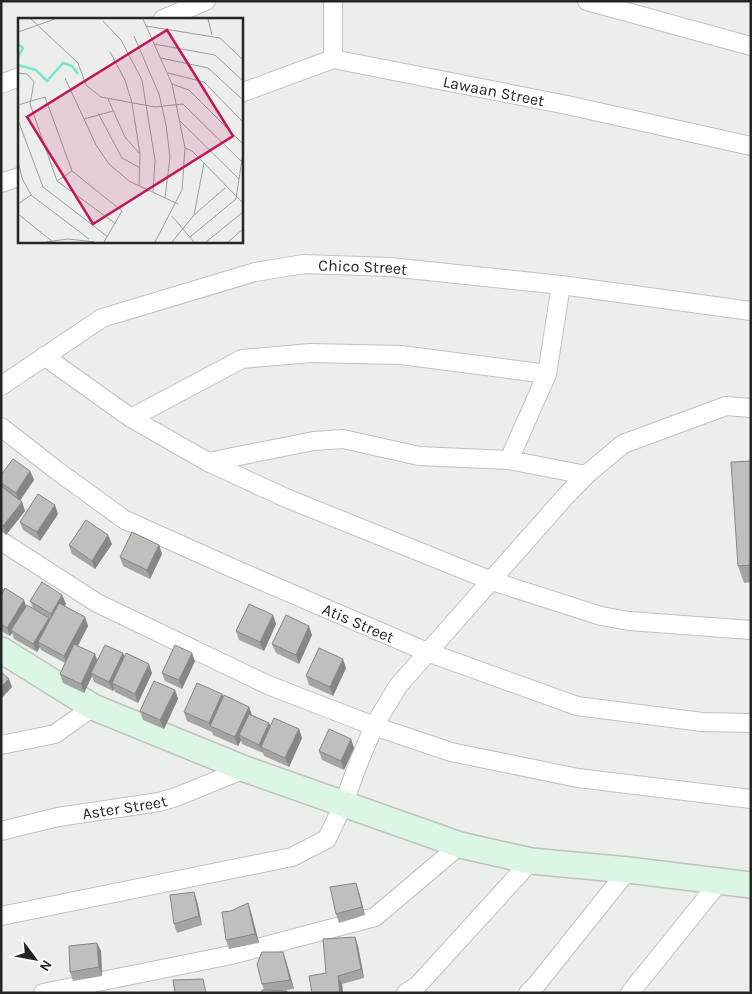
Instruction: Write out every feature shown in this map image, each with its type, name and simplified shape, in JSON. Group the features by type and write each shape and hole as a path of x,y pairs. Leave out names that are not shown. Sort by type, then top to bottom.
{"street":[{"path":"165,18 206,1"},
{"path":"242,93 334,59 333,1"},
{"path":"586,1 751,46"},
{"name":"Lawaan Street","path":"334,59 567,105 751,146"},
{"path":"1,84 18,77"},
{"path":"1,183 18,177"},
{"name":"Chico Street","path":"1,386 102,318 255,272 304,264 390,267 561,285 751,311"},
{"path":"509,460 547,374 561,285"},
{"path":"132,418 242,359 310,353 401,355 547,374"},
{"path":"44,356 132,418 208,462 286,498 492,581 601,616 629,622 751,630"},
{"path":"1,916 292,857 326,839 343,805 374,726 398,686 586,475 623,444 632,440 726,406 751,408"},
{"name":"Atis Street","path":"1,427 125,520 428,652 577,706 702,722 751,723"},
{"path":"208,462 314,441 343,439 419,456 509,460 586,475"},
{"path":"1,541 97,603 268,685 374,726 451,752 578,778 751,799"},
{"path":"1,650 93,707 245,769 460,845 530,861 628,870 751,886"},
{"path":"1,745 55,734 93,707"},
{"name":"Aster Street","path":"1,831 58,817 159,802 245,769"},
{"path":"43,993 231,955 375,917 460,845"},
{"path":"406,993 418,985 530,861"},
{"path":"528,993 628,870"},
{"path":"630,993 720,882"}],"building":[{"path":"13,459 30,471 16,493 1,483 1,475"},
{"path":"751,461 751,565 738,566 731,462"},
{"path":"1,486 22,502 3,526 1,524"},
{"path":"38,494 55,505 37,532 20,522"},
{"path":"86,520 108,535 92,561 69,545"},
{"path":"132,532 159,545 147,570 120,557"},
{"path":"42,582 62,595 51,614 30,601"},
{"path":"5,588 24,600 7,628 1,624 1,595"},
{"path":"59,603 85,617 64,656 38,642"},
{"path":"249,604 273,615 260,642 236,631"},
{"path":"27,605 49,618 33,644 11,630"},
{"path":"286,615 309,626 296,655 272,644"},
{"path":"74,644 95,654 81,684 60,674"},
{"path":"105,645 123,653 109,682 91,673"},
{"path":"175,645 192,653 179,680 162,673"},
{"path":"319,648 343,659 330,687 306,676"},
{"path":"126,653 149,664 135,694 112,683"},
{"path":"1,672 9,679 1,687"},
{"path":"154,681 175,690 160,720 140,711"},
{"path":"197,683 222,694 209,723 184,712"},
{"path":"224,695 249,707 235,737 210,726"},
{"path":"249,714 269,723 259,745 239,735"},
{"path":"274,718 299,729 285,758 261,747"},
{"path":"329,729 351,739 341,761 319,751"},
{"path":"356,883 362,907 336,914 330,887"},
{"path":"194,892 199,916 174,924 170,895"},
{"path":"248,903 255,934 226,940 222,912 231,911"},
{"path":"355,937 361,969 338,976 340,993 312,993 309,976 326,973 323,939"},
{"path":"97,943 99,967 70,972 69,946"},
{"path":"262,952 283,952 290,980 262,984 257,964"},
{"path":"203,979 206,993 175,993 173,980"},
{"path":"262,990 287,991 287,993 262,993"}]}
